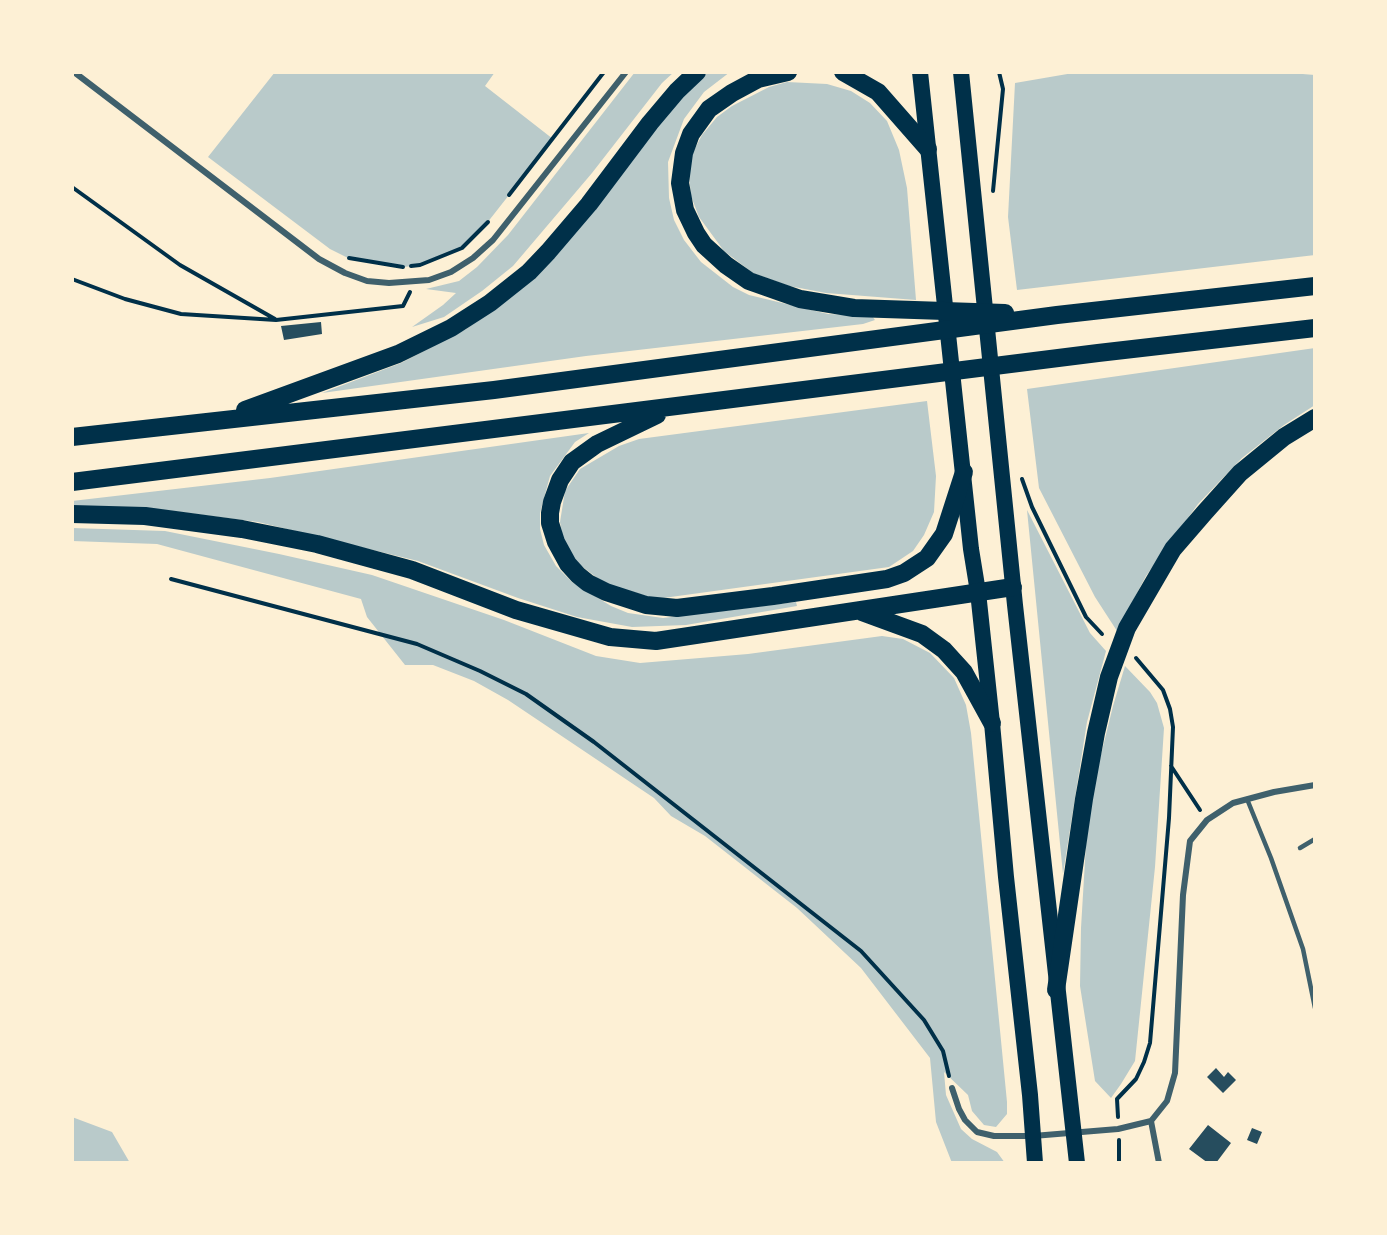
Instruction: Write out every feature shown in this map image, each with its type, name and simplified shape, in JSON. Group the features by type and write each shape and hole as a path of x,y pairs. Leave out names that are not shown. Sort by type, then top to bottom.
{"highway":[{"path":"218,420 398,354 451,328 490,303 529,272 549,252 589,204 650,123 677,91 697,72"},
{"path":"788,72 758,79 732,93 709,109 691,134 681,167 685,210 696,233 715,256 749,281 786,296 823,303 854,308 1057,315"},
{"path":"843,72 878,92 928,149"},
{"path":"920,72 992,723 1035,1163"},
{"path":"961,72 975,229 1013,587 1077,1163"},
{"path":"72,437 494,390 1057,315 1315,286"},
{"path":"72,482 1315,328"},
{"path":"672,407 581,454 567,468 552,502 550,523 552,533 568,564 588,583 619,597 646,605 677,608 762,598 887,579 904,573 927,558 944,534 964,472"},
{"path":"1056,990 1096,733 1109,677 1127,628 1173,549 1205,512 1240,473 1284,437 1315,418"},
{"path":"72,514 145,516 242,529 317,544 412,570 516,610 610,637 667,640 1013,587"},
{"path":"857,610 922,634 944,650 964,672 992,723"}],"street":[{"path":"74,72 319,259 345,273 367,281 410,282 429,280 452,272 473,258 493,240 626,72"},
{"path":"952,1088 965,1120 977,1132 994,1136 1033,1136 1118,1129 1151,1121 1167,1101 1175,1073 1183,895 1190,841 1207,820 1233,803 1274,792 1315,785"},
{"path":"1151,1121 1159,1163"}],"lane":[{"path":"1247,799 1271,858 1303,950 1315,1008"},
{"path":"1300,848 1315,839"}],"path":[{"path":"502,204 604,72"},
{"path":"993,196 1003,89 999,72"},
{"path":"72,187 180,265 276,320"},
{"path":"345,256 370,263 409,267 420,265 462,248 495,214"},
{"path":"72,279 125,299 180,314 276,320 403,306 410,295 409,267"},
{"path":"1021,475 1032,507 1086,617 1102,634"},
{"path":"171,579 417,644 480,670 526,694 594,742 861,951 924,1020 943,1051 952,1088"},
{"path":"1117,1099 1136,1079 1150,1043 1161,931 1173,727 1168,700 1154,677 1135,657"},
{"path":"1171,765 1207,820"}],"shaded area":[{"path":"275,72 495,72 485,86 553,139 487,223 462,248 420,265 404,267 352,260 330,249 208,157"},
{"path":"635,72 674,72 662,83 592,173 513,266 444,317 412,327 456,293 426,289 459,281 477,267 508,235"},
{"path":"704,72 730,72 704,92 684,119 668,162 669,198 674,220 684,240 701,262 733,287 749,295 828,314 872,316 875,320 863,324 586,356 322,393 401,363 466,329 509,298 658,121"},
{"path":"1079,72 1278,72 1315,75 1315,255 1017,290 1008,217 1015,83"},
{"path":"787,82 827,84 851,91 870,103 887,121 899,150 907,188 916,300 826,293 789,286 753,273 724,251 699,217 691,196 689,175 692,154 702,135 717,117 732,106 769,87"},
{"path":"1315,348 1315,405 1284,425 1242,458 1198,504 1146,576 1117,631 1095,597 1039,488 1027,389"},
{"path":"927,401 936,476 934,512 924,535 913,551 889,567 656,599 604,583 576,562 563,538 560,522 565,491 580,469 619,446 639,439"},
{"path":"589,433 575,442 550,476 540,513 540,529 544,545 556,566 572,582 611,606 628,613 663,618 796,602 797,606 686,625 632,627 577,617 418,561 258,522 156,509 72,507 72,501 270,478"},
{"path":"1027,510 1090,633 1106,651 1087,722 1063,874"},
{"path":"72,528 165,531 372,575 504,620 596,656 640,663 748,654 882,636 903,639 930,653 954,678 966,705 971,733 1007,1114 996,1127 984,1125 972,1111 968,1095 944,1072 946,1095 961,1129 972,1139 997,1152 1005,1163 952,1163 936,1122 930,1058 861,968 797,908 705,836 671,816 654,798 508,700 474,681 433,665 405,665 367,617 361,599 157,544 72,541"},
{"path":"1125,666 1150,692 1157,703 1164,728 1155,867 1135,1061 1111,1098 1095,1081 1080,986 1081,928 1086,844 1094,783"},
{"path":"72,1117 112,1132 130,1163 72,1163"}],"building":[{"path":"321,322 322,334 284,340 281,326"},
{"path":"1216,1068 1224,1077 1228,1072 1236,1080 1223,1093 1207,1077"},
{"path":"1208,1125 1231,1143 1216,1163 1208,1163 1189,1149"},
{"path":"1252,1128 1262,1132 1257,1144 1247,1140"}]}
